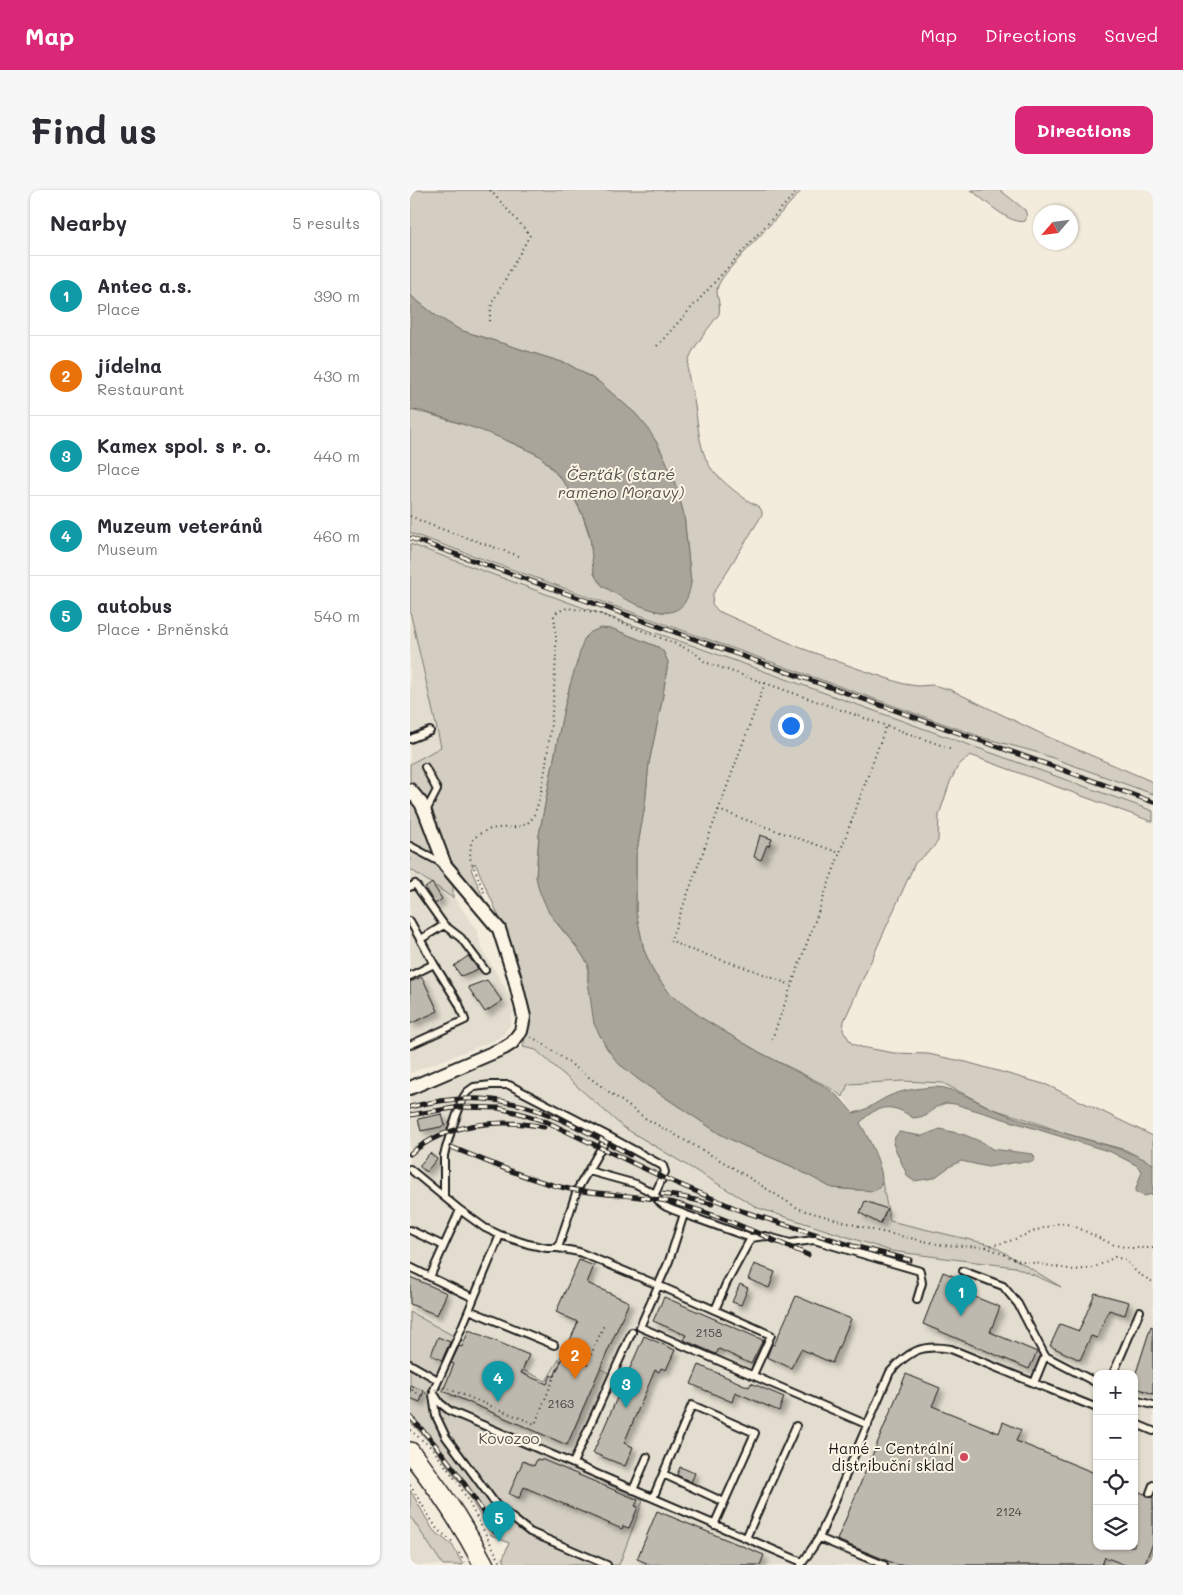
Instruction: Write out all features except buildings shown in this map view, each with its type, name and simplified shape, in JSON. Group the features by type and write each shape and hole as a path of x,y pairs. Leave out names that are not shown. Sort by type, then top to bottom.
{"main road":[{"path":"410,1452 442,1494 470,1538 484,1565"}],"street":[{"path":"410,790 425,812 445,865 498,929 514,976 523,1010 524,1022 521,1031 512,1043 495,1053 410,1088"}],"lane":[{"path":"410,739 430,731"},
{"path":"424,767 437,790 425,812"},
{"path":"410,846 445,865"},
{"path":"410,887 415,884 444,925 461,938 485,970"},
{"path":"410,921 459,1004 465,1020 410,1045"},
{"path":"421,940 444,925"},
{"path":"410,976 434,964"},
{"path":"444,1196 444,1155 463,1098 474,1087 491,1084 509,1086 608,1136 662,1166 665,1172 655,1194 657,1200 662,1205 751,1238 765,1236 790,1243 814,1240 920,1272 922,1283 918,1300"},
{"path":"558,1248 578,1190 608,1136"},
{"path":"410,1169 477,1224 500,1235 546,1248 579,1252 771,1336 753,1375"},
{"path":"589,1171 636,1184 655,1194"},
{"path":"430,1276 460,1210"},
{"path":"684,1214 669,1261 640,1327 868,1425"},
{"path":"410,1230 444,1246"},
{"path":"500,1235 432,1392 436,1416 446,1437 497,1506 530,1532 607,1565"},
{"path":"715,1310 726,1284 751,1238"},
{"path":"410,1267 474,1298"},
{"path":"963,1271 1003,1286 1018,1304 1045,1356 1093,1381"},
{"path":"469,1310 554,1345"},
{"path":"1115,1370 1140,1311"},
{"path":"573,1463 632,1332"},
{"path":"432,1392 440,1403 450,1411 714,1524 801,1564 819,1538 890,1372 911,1353 924,1348 938,1347 951,1349 1093,1406"},
{"path":"1034,1383 1045,1356"},
{"path":"410,1364 438,1380"},
{"path":"1138,1401 1153,1405"},
{"path":"653,1498 692,1405 755,1433 714,1524"},
{"path":"1138,1425 1153,1431"},
{"path":"746,1538 796,1426"},
{"path":"633,1490 647,1457"},
{"path":"663,1474 724,1502"},
{"path":"1150,1493 1153,1485"},
{"path":"819,1538 884,1565"}],"path":[{"path":"489,322 492,304 530,235 490,190"},
{"path":"657,346 798,190"},
{"path":"410,516 430,525 522,557"},
{"path":"484,894 470,858 471,842 482,832 497,827 528,823 532,819 541,795 553,697 556,641 554,616 564,608 572,607 595,612 694,652 705,662 952,749"},
{"path":"670,942 765,683"},
{"path":"772,1039 886,726"},
{"path":"718,810 840,853"},
{"path":"672,937 675,943 685,948 792,985"},
{"path":"521,1031 542,1043 645,1118 727,1164 799,1209 873,1230 942,1245 986,1247 1010,1241 1060,1223 1072,1225 1114,1245 1130,1248 1153,1248"},
{"path":"986,1247 1017,1260 1074,1270 1093,1268 1115,1257 1126,1260 1137,1272 1153,1282"},
{"path":"410,1389 421,1394 444,1387 535,1424 564,1353 587,1364 604,1325"},
{"path":"410,1430 432,1448 459,1484 502,1565"},
{"path":"410,1485 436,1529 456,1546"},
{"path":"459,1552 466,1565"}],"shaded area":[{"path":"410,533 984,738 1036,752 1153,794 1153,811 466,566 410,544"},
{"path":"410,611 441,748 410,764"},
{"path":"410,869 455,899 477,930 482,949 510,996 513,1012 510,1025 503,1035 493,1041 410,1073"},
{"path":"523,1047 536,1050 623,1127 986,1263 1015,1267 1056,1285 997,1247 890,1222 876,1154 861,1124 844,1098 847,1084 894,1081 942,1083 990,1109 1124,1149 1153,1165 1153,1565 506,1565 503,1558 509,1543 491,1535 466,1491 433,1446 410,1422 410,1096"},
{"path":"410,1516 443,1565 410,1565"}],"green space":[{"path":"410,190 802,190 723,277 717,290 719,314 698,342 689,359 688,375 703,452 707,462 726,484 760,508 762,512 762,515 713,594 712,604 718,611 801,648 856,668 904,684 918,686 933,685 951,690 1046,736 1153,782 1153,794 1036,752 984,738 410,533 410,410 488,432 540,456 568,487 582,514 590,538 594,574 602,586 629,600 660,612 669,612 691,583 684,515 677,489 657,443 636,414 599,382 568,364 460,330 435,315 410,295"},
{"path":"971,190 1000,190 1025,210 1027,216 1025,221 1012,220 1005,216"},
{"path":"410,544 1153,811 1153,822 970,755 958,766 950,782 939,815 938,841 931,850 915,863 844,1021 843,1030 852,1044 861,1047 894,1053 928,1054 966,1062 1047,1085 1153,1136 1153,1165 1126,1150 1067,1134 993,1109 943,1083 903,1081 848,1084 843,1097 827,1086 759,1052 705,1020 671,995 654,973 644,950 636,912 636,856 645,805 649,763 668,662 663,651 658,647 613,629 570,685 539,835 536,877 558,925 588,964 588,982 606,1047 618,1063 639,1080 720,1134 791,1166 832,1188 878,1189 882,1182 890,1221 992,1245 1061,1287 1015,1267 891,1251 758,1208 623,1127 536,1050 523,1047 529,1020 504,928 475,863 471,869 491,916 453,867 453,898 410,869 410,764 441,747 410,611"},
{"name":"Kovozoo","path":"410,1312 461,1340 546,1381 564,1351 611,1374 569,1466 643,1501 619,1565 506,1565 503,1558 509,1543 491,1535 466,1491 433,1446 410,1422"},
{"path":"410,1490 433,1530 453,1546 463,1565 443,1565 410,1516"}],"water":[{"name":"Čerťák (staré rameno Moravy)","path":"410,295 435,315 460,330 568,364 599,382 636,414 647,427 666,461 677,489 684,515 691,583 689,593 683,605 670,612 652,610 617,595 599,581 594,571 590,537 583,515 565,484 539,455 470,427 421,411 410,410"},
{"path":"600,628 613,629 658,647 663,651 668,662 649,763 645,805 636,856 636,912 644,950 654,973 671,995 705,1020 759,1052 826,1087 841,1099 853,1113 904,1091 935,1087 950,1089 1012,1116 1117,1148 1144,1159 1153,1164 1153,1194 1144,1196 1135,1192 1142,1171 1136,1165 1111,1152 955,1104 946,1103 936,1107 926,1116 913,1118 899,1110 885,1108 879,1109 866,1117 860,1123 880,1166 881,1185 873,1191 832,1188 791,1166 720,1134 639,1080 618,1063 606,1047 594,1024 588,982 588,964 549,913 539,890 536,877 539,835 570,685 584,639 591,632"},
{"path":"940,1129 965,1135 984,1143 992,1149 1033,1154 1035,1159 1032,1162 1018,1162 988,1167 961,1161 934,1178 914,1181 908,1177 893,1144 895,1137 899,1132 922,1136"}],"railway":[{"path":"410,538 1153,802"},
{"path":"410,1107 443,1101 472,1099 499,1101 525,1106 575,1126 630,1155"},
{"path":"410,1115 460,1107 498,1108 519,1113 547,1122 662,1177 742,1211 853,1246 910,1260"},
{"path":"410,1154 440,1135 457,1129 491,1123 527,1124 544,1127"},
{"path":"451,1147 522,1175 565,1188 661,1200 691,1208 742,1226 808,1255"},
{"path":"661,1194 712,1204"},
{"path":"410,1417 434,1443 456,1472 495,1532"}],"place":[{"name":"Antec a.s.","path":"961,1316"},
{"name":"jídelna","path":"575,1379"},
{"name":"Muzeum veteránů","path":"498,1402"},
{"name":"Kamex spol. s r. o.","path":"626,1408"},
{"name":"Hamé - Centrální distribuční sklad","path":"964,1457"},
{"name":"autobus","path":"499,1542"}]}
